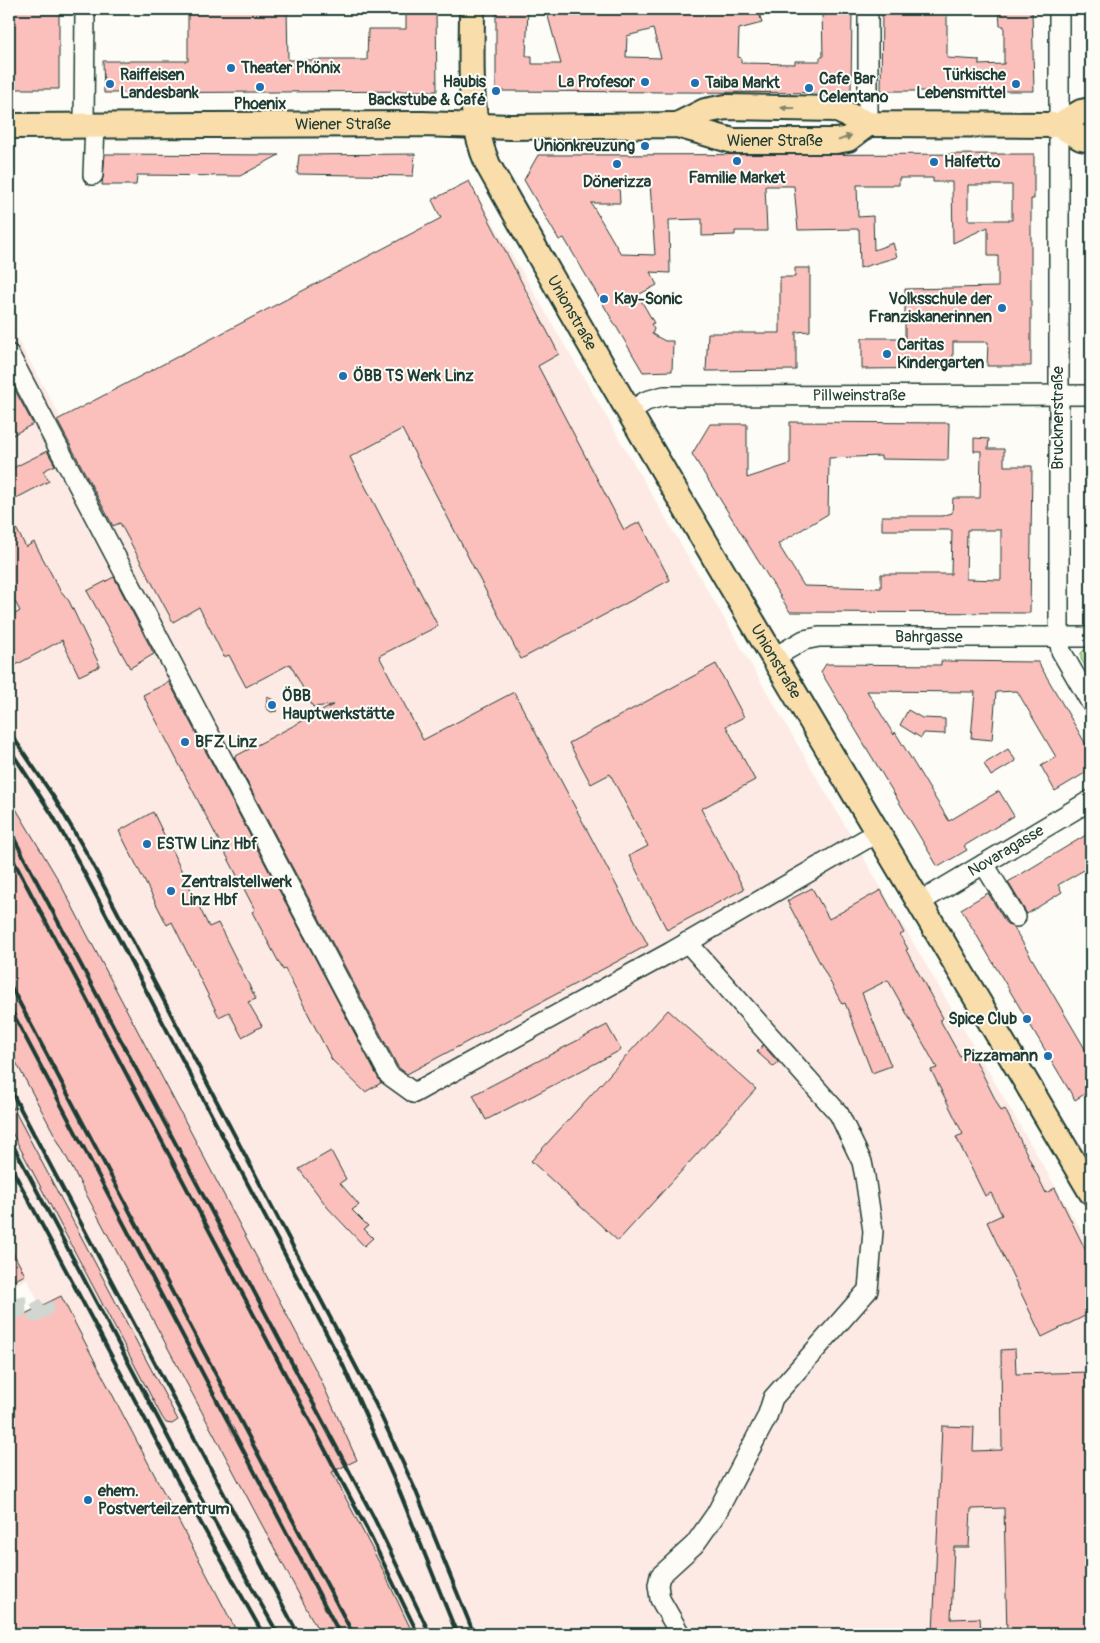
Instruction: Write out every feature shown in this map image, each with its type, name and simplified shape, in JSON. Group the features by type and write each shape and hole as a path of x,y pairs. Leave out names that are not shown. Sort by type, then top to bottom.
{"main road":[{"name":"Unionstraße","path":"472,9 475,126 480,147 488,165 629,412 773,658 1089,1184"},
{"name":"Wiener Straße","path":"677,125 705,111 726,107 835,109 868,124 1059,125"},
{"path":"1091,110 1081,112 1059,125 1081,138 1091,140"},
{"name":"Wiener Straße","path":"9,126 677,125 733,140 836,141 848,139 868,124"}],"street":[{"path":"85,9 89,126 93,175"},
{"path":"868,9 868,124"},
{"name":"Brucknerstraße","path":"1059,9 1059,637 1061,651 1091,703"},
{"path":"9,354 389,1076 414,1093 687,942 878,832"},
{"name":"Pillweinstraße","path":"629,412 646,401 664,396 1091,395"},
{"name":"Bahrgasse","path":"773,658 804,640 819,637 1091,637"},
{"name":"Novaragasse","path":"920,902 1091,800"},
{"path":"984,864 1016,917"},
{"path":"680,1634 660,1599 658,1586 660,1576 695,1544 716,1514 767,1417 773,1398 868,1290 873,1230 862,1162 838,1114 687,942"}],"shaded area":[{"path":"469,181 1086,1239 1091,1255 1091,1634 9,1634 9,1322 40,1305 27,1279 9,1289 9,324 61,418 441,218"}],"green space":[{"path":"1084,650 1091,650 1091,676 1081,659 1081,653"}],"building":[{"path":"21,9 59,9 59,89 9,89 9,16"},
{"path":"188,9 287,9 288,60 367,60 368,29 406,29 406,9 436,9 437,91 104,93 103,61 188,61"},
{"path":"496,9 528,9 526,56 532,56 532,64 561,64 546,9 758,9 762,23 739,29 738,57 741,58 741,63 795,64 795,61 820,61 820,57 823,57 822,9 852,9 851,93 496,91","holes":["653,29 661,58 626,57 627,36"]},
{"path":"882,9 947,9 947,58 979,60 979,65 1004,64 1004,26 1000,26 999,9 1032,9 1034,91 881,91"},
{"path":"105,154 279,155 240,176 137,175 136,185 102,185"},
{"path":"415,154 413,176 297,174 299,155"},
{"path":"1034,154 1034,199 1031,199 1031,366 987,366 988,342 953,342 953,368 862,369 862,338 905,338 905,289 998,287 998,256 988,256 988,227 953,243 952,182 933,182 933,178 899,178 899,185 857,185 858,217 873,216 874,250 893,243 897,257 860,268 859,229 798,230 794,186 765,186 767,231 735,231 735,235 702,236 702,219 669,220 670,273 650,272 657,285 638,295 654,323 651,324 654,329 652,334 665,341 673,341 672,371 643,372 564,238 559,240 524,180 538,155","holes":["619,184 650,184 655,255 621,254 591,203 620,203","968,185 1012,185 1012,220 968,220"]},
{"path":"469,181 559,354 538,366 624,530 640,522 670,580 521,659 402,429 350,457 438,626 379,656 423,740 514,692 648,945 407,1074 398,1067 234,757 333,705 313,707 290,664 246,687 229,655 224,657 199,607 173,622 120,523 113,526 57,420 441,218 432,200"},
{"path":"795,268 810,268 810,331 796,332 796,370 706,371 708,333 780,333 780,277 795,277"},
{"path":"9,379 33,424 9,437"},
{"path":"790,422 949,423 948,460 881,459 881,456 829,458 828,514 778,544 804,586 881,588 881,574 951,574 952,530 882,530 882,516 942,516 952,513 953,498 980,498 981,451 974,451 974,438 989,439 988,449 1004,449 1004,466 1032,466 1030,613 790,612 692,454 710,424 747,424 747,478 790,464","holes":["967,530 1001,530 1001,580 966,579"]},
{"path":"47,451 55,465 43,471 49,481 9,502 9,470"},
{"path":"9,515 26,547 34,542 60,590 69,601 100,666 79,676 62,640 14,666 9,655 9,618 20,611 9,590"},
{"path":"114,577 154,654 130,668 87,591"},
{"path":"941,661 1038,662 1091,753 1091,767 1090,770 1055,791 1041,766 1056,757 1017,691 996,692 992,740 971,738 975,692 867,691 894,735 895,732 949,821 999,791 1014,816 964,846 967,850 938,867 821,672 826,664 941,665"},
{"path":"716,664 744,717 726,726 755,780 701,809 744,889 667,930 629,856 648,846 610,774 591,784 569,743"},
{"path":"169,682 381,1083 365,1092 332,1060 285,969 283,970 252,912 255,910 143,695"},
{"name":"ÖBB Hauptwerkstätte","path":"267,697 278,702 277,711 271,712 266,708"},
{"path":"908,710 922,718 945,719 945,734 924,733 921,738 900,725"},
{"path":"1008,749 1016,761 991,776 984,764"},
{"path":"9,797 59,881 319,1376 357,1460 332,1472 381,1566 413,1634 320,1634 9,1049"},
{"path":"153,812 209,927 218,923 256,999 248,1002 262,1026 242,1037 229,1012 219,1017 172,922 167,925 119,831"},
{"path":"1091,832 1091,866 1058,885 1062,892 1027,914 1008,882"},
{"path":"812,888 829,919 881,890 904,933 900,935 908,949 906,950 943,1018 940,1020 960,1056 971,1051 1001,1111 1005,1109 1046,1193 1055,1188 1087,1253 1091,1251 1091,1313 1042,1337 987,1222 1002,1215 991,1193 985,1196 956,1137 963,1134 931,1070 937,1068 888,980 862,993 891,1066 872,1073 845,1003 842,1004 787,901"},
{"path":"988,893 1006,923 1014,928 1091,1059 1091,1090 1075,1100 961,909"},
{"path":"668,1010 756,1089 618,1241 531,1161"},
{"path":"607,1025 621,1050 486,1120 473,1095"},
{"path":"763,1045 778,1062 774,1067 757,1052"},
{"path":"9,1100 178,1420 172,1424 166,1423 162,1417 9,1127"},
{"path":"331,1151 346,1179 340,1183 359,1205 352,1210 368,1226 364,1229 373,1238 364,1246 328,1208 299,1169"},
{"path":"9,1245 25,1275 9,1283"},
{"name":"ehem. Postverteilzentrum","path":"61,1296 238,1634 9,1634 9,1322"},
{"path":"1015,1349 1016,1374 1091,1372 1091,1634 1007,1634 1004,1508 971,1509 969,1547 954,1547 951,1619 980,1618 981,1634 933,1634 942,1426 974,1427 973,1451 1002,1450 1001,1350"}],"tunnel":[{"path":"9,1313 22,1306 29,1306 35,1313 45,1307 44,1305"}],"railway":[{"path":"9,731 55,799 86,852 375,1403 415,1489 474,1634"},
{"path":"9,748 53,816 78,861 343,1365 398,1488 457,1634"},
{"path":"9,829 374,1518 430,1634"},
{"path":"9,852 367,1529 418,1634"},
{"path":"9,983 353,1634"},
{"path":"9,1006 340,1634"},
{"path":"9,1087 298,1634"},
{"path":"9,1138 186,1471 278,1634"},
{"path":"9,1163 188,1500 263,1634"}],"place":[{"name":"Theater Phönix","path":"231,68"},
{"name":"La Profesor","path":"645,82"},
{"name":"Taiba Markt","path":"695,83"},
{"name":"Raiffeisen Landesbank","path":"110,84"},
{"name":"Türkische Lebensmittel","path":"1016,84"},
{"name":"Phoenix","path":"260,87"},
{"name":"Cafe Bar Celentano","path":"809,88"},
{"name":"Haubis Backstube & Café","path":"496,91"},
{"name":"Unionkreuzung","path":"645,146"},
{"name":"Familie Market","path":"737,161"},
{"name":"Halfetto","path":"934,162"},
{"name":"Dönerizza","path":"617,164"},
{"name":"Kay-Sonic","path":"604,299"},
{"name":"Volksschule der Franziskanerinnen","path":"1002,308"},
{"name":"Caritas Kindergarten","path":"887,354"},
{"name":"ÖBB TS Werk Linz","path":"343,376"},
{"name":"ÖBB Hauptwerkstätte","path":"272,705"},
{"name":"BFZ Linz","path":"185,742"},
{"name":"ESTW Linz Hbf","path":"147,844"},
{"name":"Zentralstellwerk Linz Hbf","path":"171,891"},
{"name":"Spice Club","path":"1027,1019"},
{"name":"Pizzamann","path":"1048,1056"},
{"name":"ehem. Postverteilzentrum","path":"88,1500"}]}
